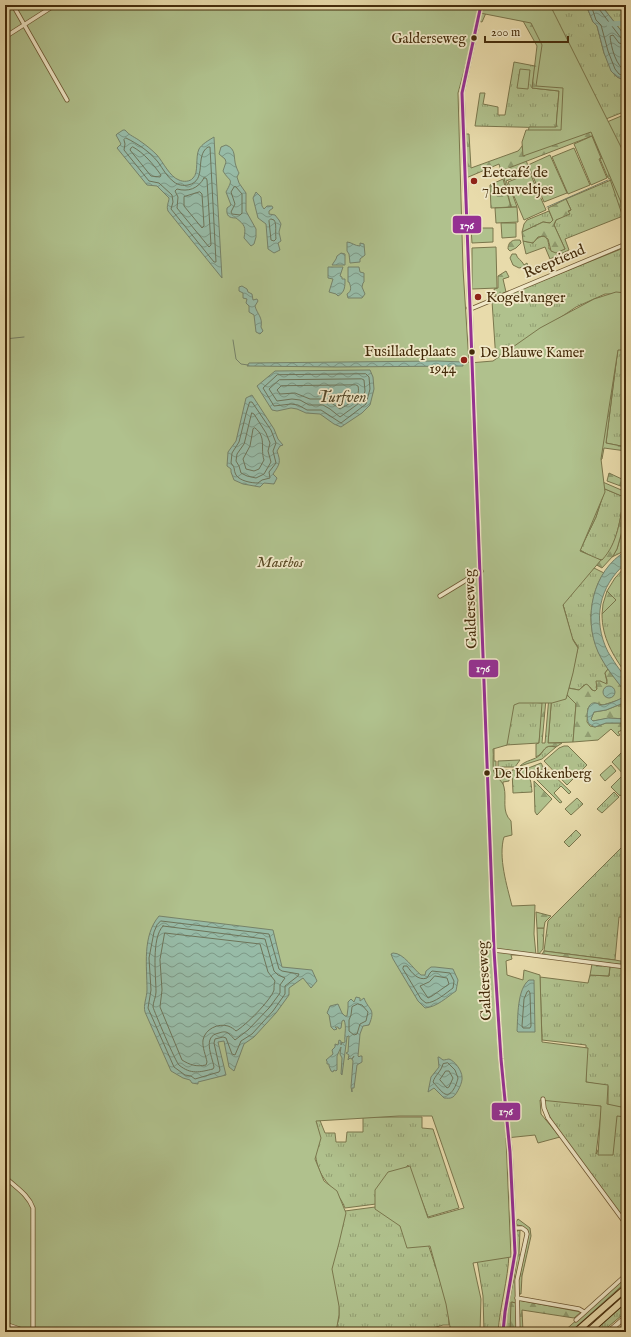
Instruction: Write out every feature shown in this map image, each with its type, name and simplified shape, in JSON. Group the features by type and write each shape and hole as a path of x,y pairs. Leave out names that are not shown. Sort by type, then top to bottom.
{"highway":[{"path":"576,1332 626,1288"},
{"path":"588,1332 626,1298"}],"street":[{"path":"13,5 67,100"},
{"path":"5,37 55,5"},
{"name":"Galderseweg","path":"481,5 462,93 494,950 501,1059 510,1152 514,1228 514,1264 505,1312 503,1332"},
{"name":"Reeptiend","path":"469,308 626,244"},
{"path":"440,596 481,571"},
{"path":"494,950 626,967"},
{"path":"543,1099 544,1108 548,1118 626,1224"},
{"path":"5,1177 26,1195 33,1208 33,1332"},
{"path":"514,1228 522,1228 527,1234 518,1274 518,1332"},
{"path":"576,1320 626,1275"},
{"path":"517,1298 579,1309 584,1312"},
{"path":"608,1332 622,1320 626,1319"},
{"path":"5,1324 28,1332"}],"green space":[{"name":"Mastbos","path":"5,5 550,5 626,157 626,214 591,132 523,156 522,142 526,130 561,130 563,88 536,86 542,45 531,23 480,13 458,93 463,269 469,363 493,361 540,328 594,299 616,292 626,293 626,350 618,350 601,459 605,492 580,551 601,560 563,605 573,640 578,648 566,699 552,703 519,703 514,705 507,745 493,749 493,766 494,772 501,781 505,791 505,809 511,821 512,835 504,837 502,853 504,872 512,906 535,905 534,934 536,955 511,955 512,959 506,961 507,975 523,980 524,970 540,975 542,1042 588,1048 586,1082 608,1085 607,1104 626,1108 626,1117 617,1116 613,1155 598,1155 601,1106 540,1100 541,1114 560,1137 538,1143 535,1135 506,1138 511,1257 473,1263 481,1299 480,1332 465,1332 450,1327 446,1304 430,1246 407,1248 400,1226 375,1209 375,1190 388,1172 410,1166 428,1218 464,1208 432,1116 399,1116 316,1121 321,1138 315,1159 324,1181 337,1191 346,1213 332,1269 339,1306 336,1332 5,1332"},
{"path":"482,5 524,5 626,163 626,226 610,179 608,178 600,159 602,158 592,136 501,171 499,164 466,178 464,134 469,134 471,168 518,151 528,134 529,127 556,127 559,91 532,88 537,46 523,21 486,13 482,22 478,21"},
{"path":"548,5 586,5 593,22 597,26 604,53 617,77 626,81 626,111 606,119"},
{"path":"601,5 626,7 626,37"},
{"path":"514,62 535,66 532,88 559,91 556,128 475,126 480,93 485,93 483,104 498,107 498,115 505,115"},
{"path":"520,69 530,70 528,89 517,88"},
{"path":"626,114 626,129 622,130 626,144 626,160 607,122"},
{"path":"592,136 607,178 591,185 574,144"},
{"path":"574,148 590,185 568,194 552,157"},
{"path":"550,155 567,193 544,202 528,165"},
{"path":"526,160 530,172 506,181 517,207 511,207 502,170"},
{"path":"530,173 546,210 524,220 508,182"},
{"path":"503,179 511,207 491,208 490,185"},
{"path":"611,180 623,216 565,239 569,250 550,259 545,247 526,254 523,241 533,243 542,236 548,241 549,249 565,249 554,225 556,220 571,210 566,199"},
{"path":"566,199 571,210 568,211 570,214 556,220 554,225 565,249 556,253 551,251 548,239 544,236 538,237 533,243 523,241 522,232 543,222 550,223 553,220 548,208"},
{"path":"517,207 518,222 496,223 495,208"},
{"path":"549,211 553,220 550,223 543,222 522,232 524,224 527,220"},
{"path":"501,223 516,223 516,237 502,238"},
{"path":"471,228 493,228 493,242 472,243"},
{"path":"515,240 520,240 521,243 510,251 508,249 509,244"},
{"path":"496,247 497,288 472,289 472,248"},
{"path":"626,247 626,294 605,294 576,307 496,361 492,301"},
{"path":"512,254 516,254 524,265 527,263 528,266 519,268 513,265 510,258"},
{"path":"506,271 509,277 503,279 506,292 496,296 494,289 498,288 498,276"},
{"path":"626,327 618,347 606,443 626,447 626,451 604,448 602,459 599,461 615,341"},
{"path":"618,347 626,348 626,447 606,443"},
{"path":"536,455 554,611 542,743 545,743 556,614 562,601 572,638 578,647 568,688 579,690 586,684 595,691 597,689 596,681 607,684 605,673 608,669 626,693 626,696 622,699 603,705 594,703 588,708 587,722 590,726 595,727 606,723 626,723 626,728 618,732 620,735 618,736 611,729 598,740 573,742 576,704 553,681 548,743 562,743 556,747 546,747 536,757 536,744 539,743 542,703 512,700 494,746 494,761 496,761 496,767 489,768"},
{"path":"609,473 626,481 626,488 607,481"},
{"path":"598,480 626,492 626,517 617,549 602,568 567,548","holes":["605,489 624,497 618,530 612,546 602,560 596,559 580,550 596,517"]},
{"path":"605,489 624,497 620,522 615,538 603,560 596,559 580,550 596,517"},
{"path":"626,517 626,550 612,557 617,549"},
{"path":"626,566 626,674 606,639 602,623 602,614 616,600 607,591 615,578"},
{"path":"594,568 604,573 594,596 591,625 598,652 608,669 605,673 607,682 605,684 600,681 595,691 584,685 579,690 569,688 578,647 572,638 562,601"},
{"path":"607,591 616,600 602,614 603,604"},
{"path":"553,680 576,704 573,742 548,743"},
{"path":"512,700 543,702 539,743 506,745"},
{"path":"626,702 626,719 609,718 592,721 591,719 594,712 606,710"},
{"path":"549,746 556,747 542,759 520,766 525,762 538,757"},
{"path":"568,746 587,765 567,785 544,761 559,748"},
{"path":"626,748 626,777 612,762"},
{"path":"520,760 515,767 498,767 498,761"},
{"path":"541,763 542,769 538,774 531,774 526,769"},
{"path":"611,765 616,771 605,781 600,775"},
{"path":"544,766 571,792 569,794 561,786 554,793 562,802 560,803 533,776 538,776 541,774"},
{"path":"523,769 531,782 532,792 513,793 512,770"},
{"path":"509,770 509,781 503,782 504,812 489,771"},
{"path":"622,776 626,780 626,790 620,796 611,787"},
{"path":"534,781 552,799 537,815 535,812"},
{"path":"614,792 619,797 602,813 597,809"},
{"path":"577,798 583,804 571,815 565,809"},
{"path":"576,830 581,835 569,847 564,842"},
{"path":"626,843 626,917 619,917 615,960 544,951 548,921"},
{"path":"536,912 551,916 545,922 544,928 537,928"},
{"path":"537,928 544,928 543,949 538,955"},
{"path":"544,951 615,960 626,962 626,965 541,956"},
{"path":"592,964 610,966 609,976 590,975"},
{"path":"610,966 626,968 626,1108 608,1106 608,1086 586,1082 586,1045 542,1040 540,977 588,983 590,975 609,976"},
{"path":"544,1098 602,1106 596,1154 616,1115 626,1116 626,1221 554,1125 545,1107"},
{"path":"363,1117 422,1117 422,1128 433,1129 459,1208 428,1217 419,1193 416,1190 408,1165 376,1204 345,1208 338,1195 319,1170 315,1149 315,1118 319,1118 325,1133 335,1133 336,1142 346,1142 347,1132 363,1132"},
{"path":"375,1207 428,1244 448,1304 449,1325 433,1328 434,1332 335,1332 339,1318 339,1308 331,1270 345,1211"},
{"path":"518,1219 530,1228 531,1236 522,1276 521,1294 518,1294 517,1283 527,1230 522,1226 517,1225 516,1222"},
{"path":"520,1230 519,1254 521,1257 516,1303 512,1302 510,1332 504,1332 505,1319 514,1277 516,1233"},
{"path":"509,1254 498,1332 484,1332 483,1296 477,1260"},
{"path":"626,1277 626,1282 576,1327 569,1332 563,1332"},
{"path":"518,1300 581,1312 574,1318 522,1310 523,1332 519,1332"},
{"path":"626,1301 626,1315 621,1316 602,1332 591,1332"},
{"path":"511,1302 516,1303 517,1332 510,1332"}],"water":[{"path":"586,5 601,5 626,37 626,81 617,77 611,71 604,53 597,26 593,22"},
{"path":"123,130 153,151 173,176 184,181 188,181 195,176 199,149 214,137 222,278 168,211 167,206 169,198 157,186 147,185 117,148 121,144 116,135"},
{"path":"226,145 233,151 235,163 239,173 237,177 246,193 246,211 256,229 254,244 251,246 244,238 245,229 243,225 236,218 228,216 227,213 227,208 231,205 226,192 230,184 230,180 223,171 226,162 225,159 219,154 221,147"},
{"path":"256,192 261,197 262,206 264,209 267,206 272,206 273,208 269,211 269,214 275,215 281,224 279,232 281,241 278,243 280,250 274,253 268,249 266,224 258,218 253,198"},
{"path":"347,242 358,246 360,246 360,243 364,244 365,255 360,259 360,262 350,263 349,254 347,251"},
{"path":"341,253 345,254 345,265 332,265 337,256"},
{"path":"328,267 343,267 340,276 342,279 345,279 345,287 342,293 338,296 329,292 333,279 328,278"},
{"path":"348,267 359,267 360,272 364,273 364,282 362,287 365,294 362,298 348,298 347,294 351,289 348,282"},
{"path":"242,286 252,294 253,300 257,299 258,301 255,306 261,318 261,327 263,331 260,334 256,332 254,315 249,312 249,306 246,303 247,299 243,298 243,293 239,291 239,287"},
{"path":"463,362 463,366 247,366 249,363"},
{"name":"Turfven","path":"370,370 373,377 374,389 370,405 362,413 341,427 320,414 306,413 291,408 277,411 272,410 257,386 275,371"},
{"path":"252,395 283,445 280,446 277,451 279,463 273,474 277,478 274,484 264,483 260,487 243,484 234,480 231,469 227,466 228,452 236,441 246,398"},
{"path":"626,551 626,563 617,572 604,593 601,604 600,628 608,652 625,677 626,693 598,652 591,625 591,610 598,583 605,570 614,560"},
{"path":"609,686 613,688 615,692 613,696 609,698 605,696 603,692 605,688"},
{"path":"626,695 626,702 606,710 594,712 591,719 593,721 608,718 626,719 626,723 606,723 595,727 589,724 587,715 590,705 593,703 598,703 599,705 608,704"},
{"path":"159,916 273,930 282,967 312,970 317,981 311,988 303,978 289,988 289,995 276,1013 254,1037 244,1044 234,1071 229,1067 224,1041 218,1042 226,1075 198,1082 198,1084 192,1083 190,1080 171,1071 145,1012 144,1007 147,990 146,961 148,942 150,933"},
{"path":"393,953 405,958 421,975 425,975 426,971 431,967 453,969 458,980 456,991 438,1004 425,1008 418,1001 393,959 391,954"},
{"path":"529,980 534,980 535,1032 518,1032 520,996 525,984"},
{"path":"356,997 360,998 360,1001 364,998 372,1012 372,1015 369,1025 363,1026 360,1034 358,1056 362,1056 362,1062 357,1065 354,1088 352,1088 352,1092 351,1087 353,1061 350,1058 348,1060 349,1055 346,1053 348,1052 348,1036 342,1075 342,1058 340,1054 341,1047 337,1056 337,1070 334,1070 333,1072 331,1071 329,1064 327,1064 326,1060 333,1054 332,1050 335,1047 335,1044 338,1045 339,1040 341,1041 341,1045 342,1042 345,1042 345,1023 344,1020 342,1021 341,1028 339,1029 338,1027 335,1027 337,1029 334,1030 331,1027 329,1015 327,1013 330,1006 338,1004 342,1013 347,1016 348,1002 351,999 354,1002"},
{"path":"438,1057 443,1060 449,1059 454,1062 458,1066 462,1075 462,1082 455,1095 451,1098 444,1098 434,1088 428,1092 431,1077 439,1067"}],"waterway":[{"path":"609,24 626,23"},
{"path":"547,207 608,180"},
{"path":"5,339 24,337"},
{"path":"233,340 236,359 241,364 248,365"}],"transit line":[{"name":"176","path":"481,5 462,93 494,950 501,1059 510,1152 515,1253 503,1332"}],"place":[{"name":"Galderseweg","path":"474,38"},
{"name":"Eetcafé de 7 heuveltjes","path":"474,181"},
{"name":"Kogelvanger","path":"478,297"},
{"name":"De Blauwe Kamer","path":"472,352"},
{"name":"Fusilladeplaats 1944","path":"464,360"},
{"name":"De Klokkenberg","path":"487,773"}]}
